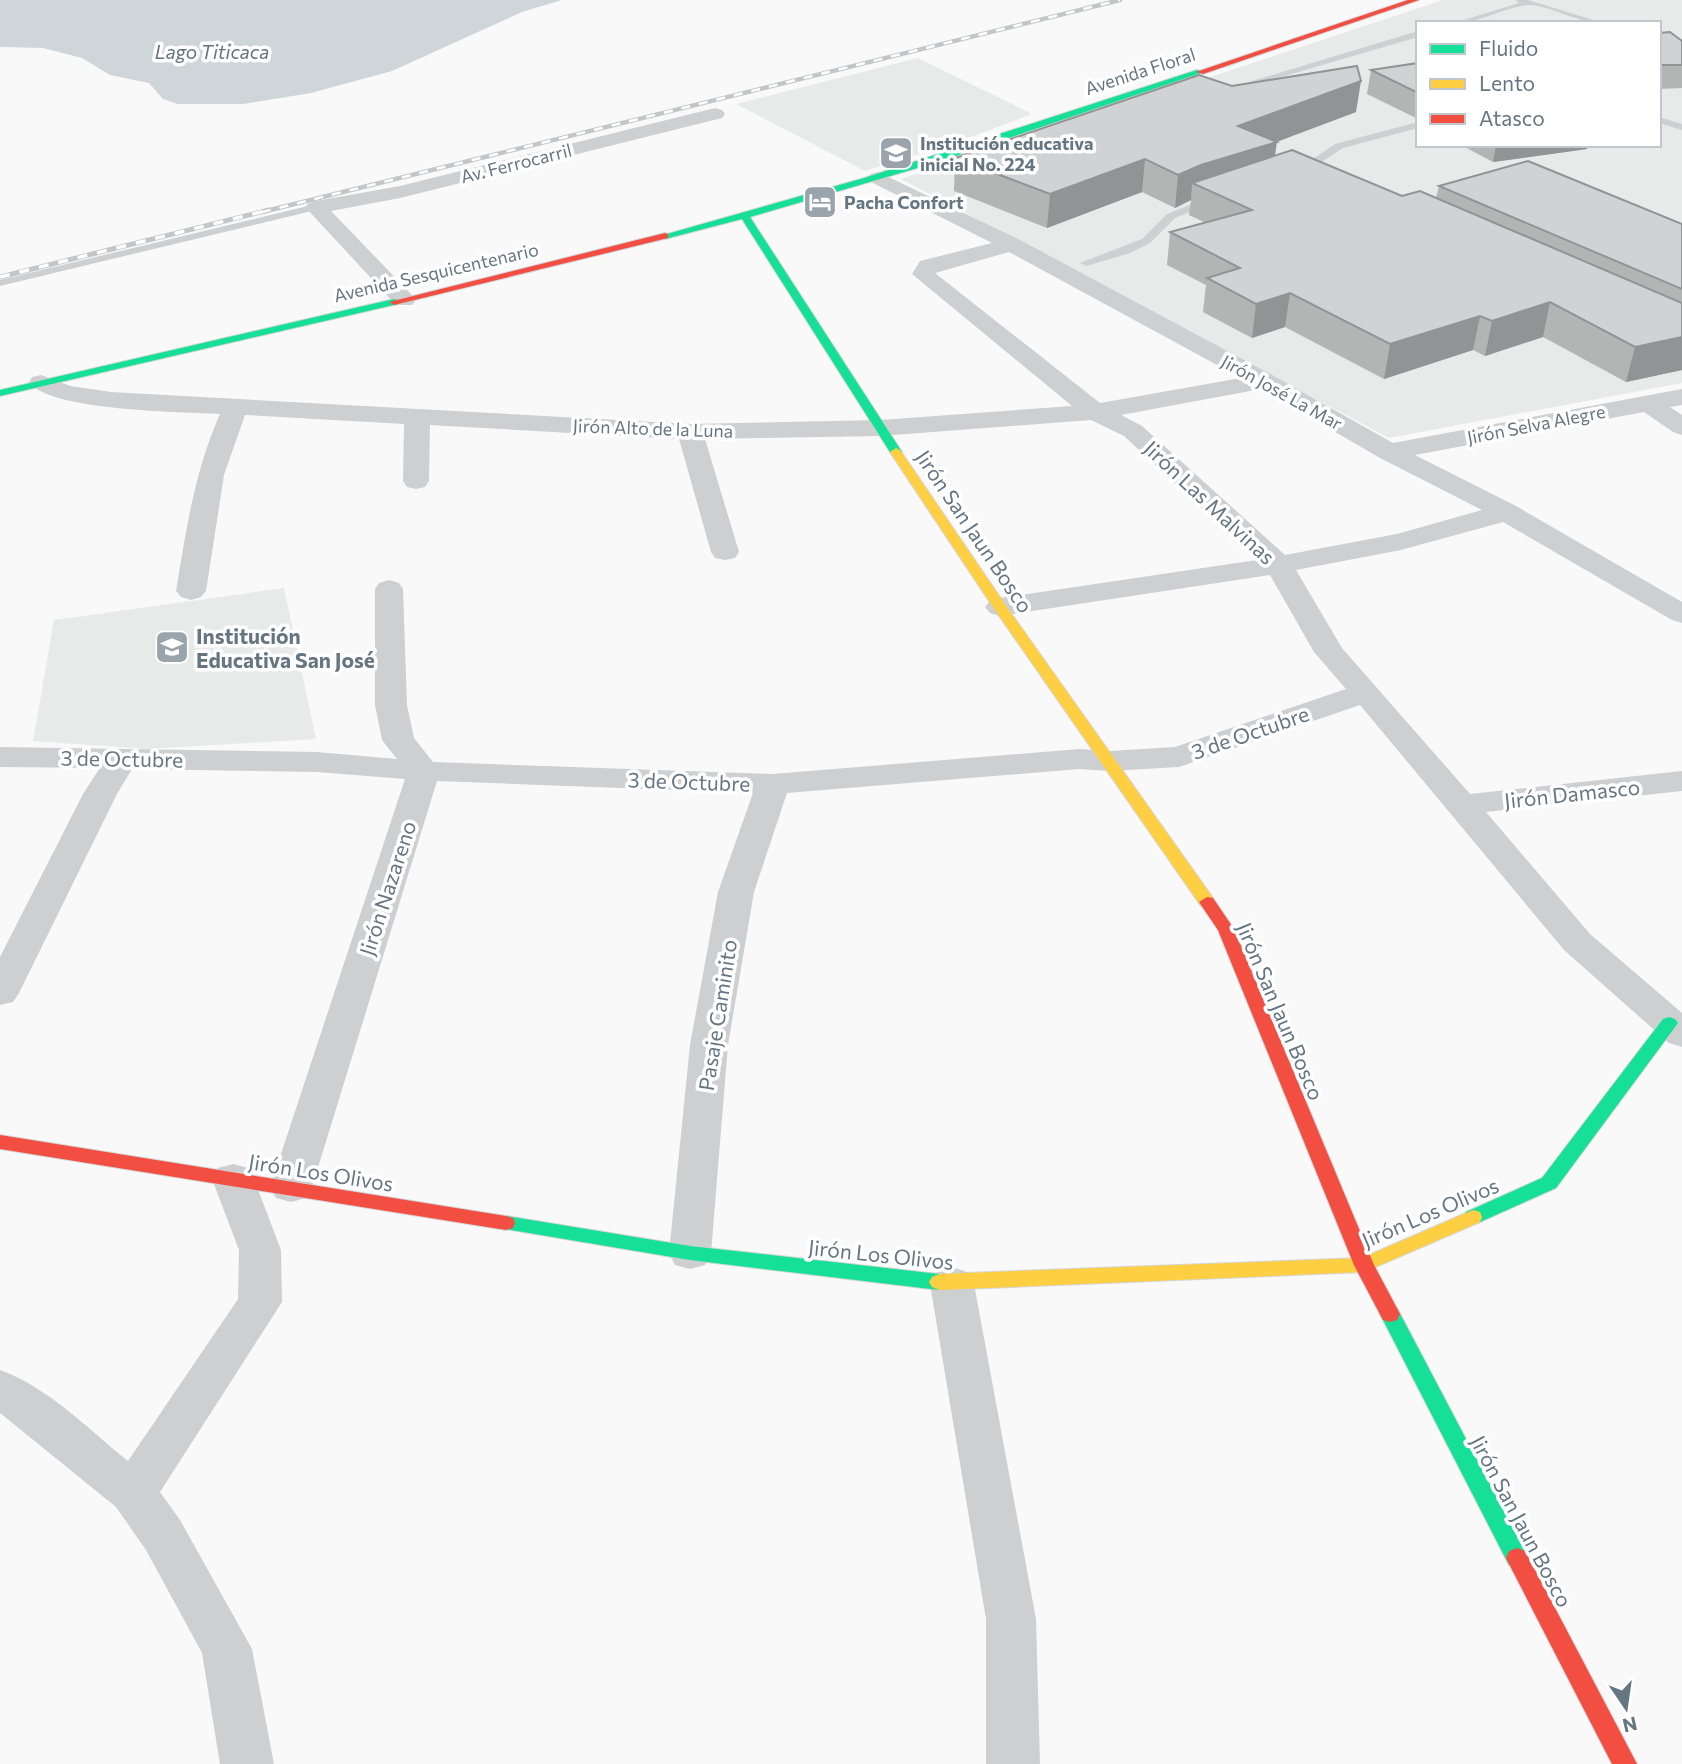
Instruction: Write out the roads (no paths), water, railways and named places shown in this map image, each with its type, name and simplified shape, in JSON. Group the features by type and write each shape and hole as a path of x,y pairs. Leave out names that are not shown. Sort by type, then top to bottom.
{"street":[{"name":"Avenida Floral","path":"878,178 1415,0"},
{"name":"Av. Ferrocarril","path":"316,207 400,192 715,114"},
{"name":"Avenida Sesquicentenario","path":"0,393 404,300 745,217 878,178"},
{"name":"Jirón José La Mar","path":"878,178 1012,245 1389,452 1506,512 1682,614"},
{"path":"316,207 404,300"},
{"name":"Jirón San Jaun Bosco","path":"745,217 880,428 1000,607 1226,929 1364,1265 1625,1764"},
{"name":"Jirón Las Malvinas","path":"1012,245 928,266 923,274 1095,412 1133,431 1279,565 1329,652 1366,692 1577,942 1676,1028"},
{"name":"Jirón Alto de la Luna","path":"41,382 64,391 111,400 690,432 880,428 1095,412 1265,382"},
{"name":"Jirón Selva Alegre","path":"1389,452 1682,397"},
{"path":"1648,403 1682,426"},
{"path":"191,592 205,495 220,440 235,408"},
{"path":"416,481 417,417"},
{"path":"690,432 725,552"},
{"path":"1000,607 1279,565 1401,542 1506,512"},
{"path":"389,589 391,705 398,740 424,771"},
{"name":"3 de Octubre","path":"0,757 317,762 424,771 773,784 1079,759 1110,761 1179,757 1366,692"},
{"path":"0,993 100,794 123,758"},
{"name":"Jirón Nazareno","path":"291,1187 424,771"},
{"name":"Jirón Damasco","path":"1462,805 1682,781"},
{"name":"Pasaje Caminito","path":"690,1253 709,1045 736,892 773,784"},
{"name":"Jirón Los Olivos","path":"0,1142 690,1253 952,1284 1364,1265 1549,1183 1676,1028"},
{"path":"132,1493 260,1302 260,1250 233,1179"},
{"path":"952,1284 1011,1619 1013,1764"},
{"path":"0,1389 39,1416 132,1493 163,1535 227,1649 247,1764"}],"lane":[{"path":"1464,21 1524,1 1592,21"},
{"path":"1234,88 1416,35"},
{"path":"1661,121 1682,127"},
{"path":"1290,175 1302,171 1339,146 1416,126"},
{"path":"1302,171 1315,175"},
{"path":"1086,263 1126,251 1146,241 1171,216 1227,194"},
{"path":"0,283 316,207"}],"water":[{"name":"Lago Titicaca","path":"0,0 562,0 522,12 392,71 311,93 243,104 178,104 163,99 149,83 110,75 82,58 43,48 0,47"}],"railway":[{"path":"262,212 1120,0"},
{"path":"0,277 269,210"}],"place":[{"name":"Institución educativa inicial No. 224","path":"896,153"},
{"name":"Pacha Confort","path":"820,202"},
{"name":"Institución Educativa San José","path":"172,647"}]}
